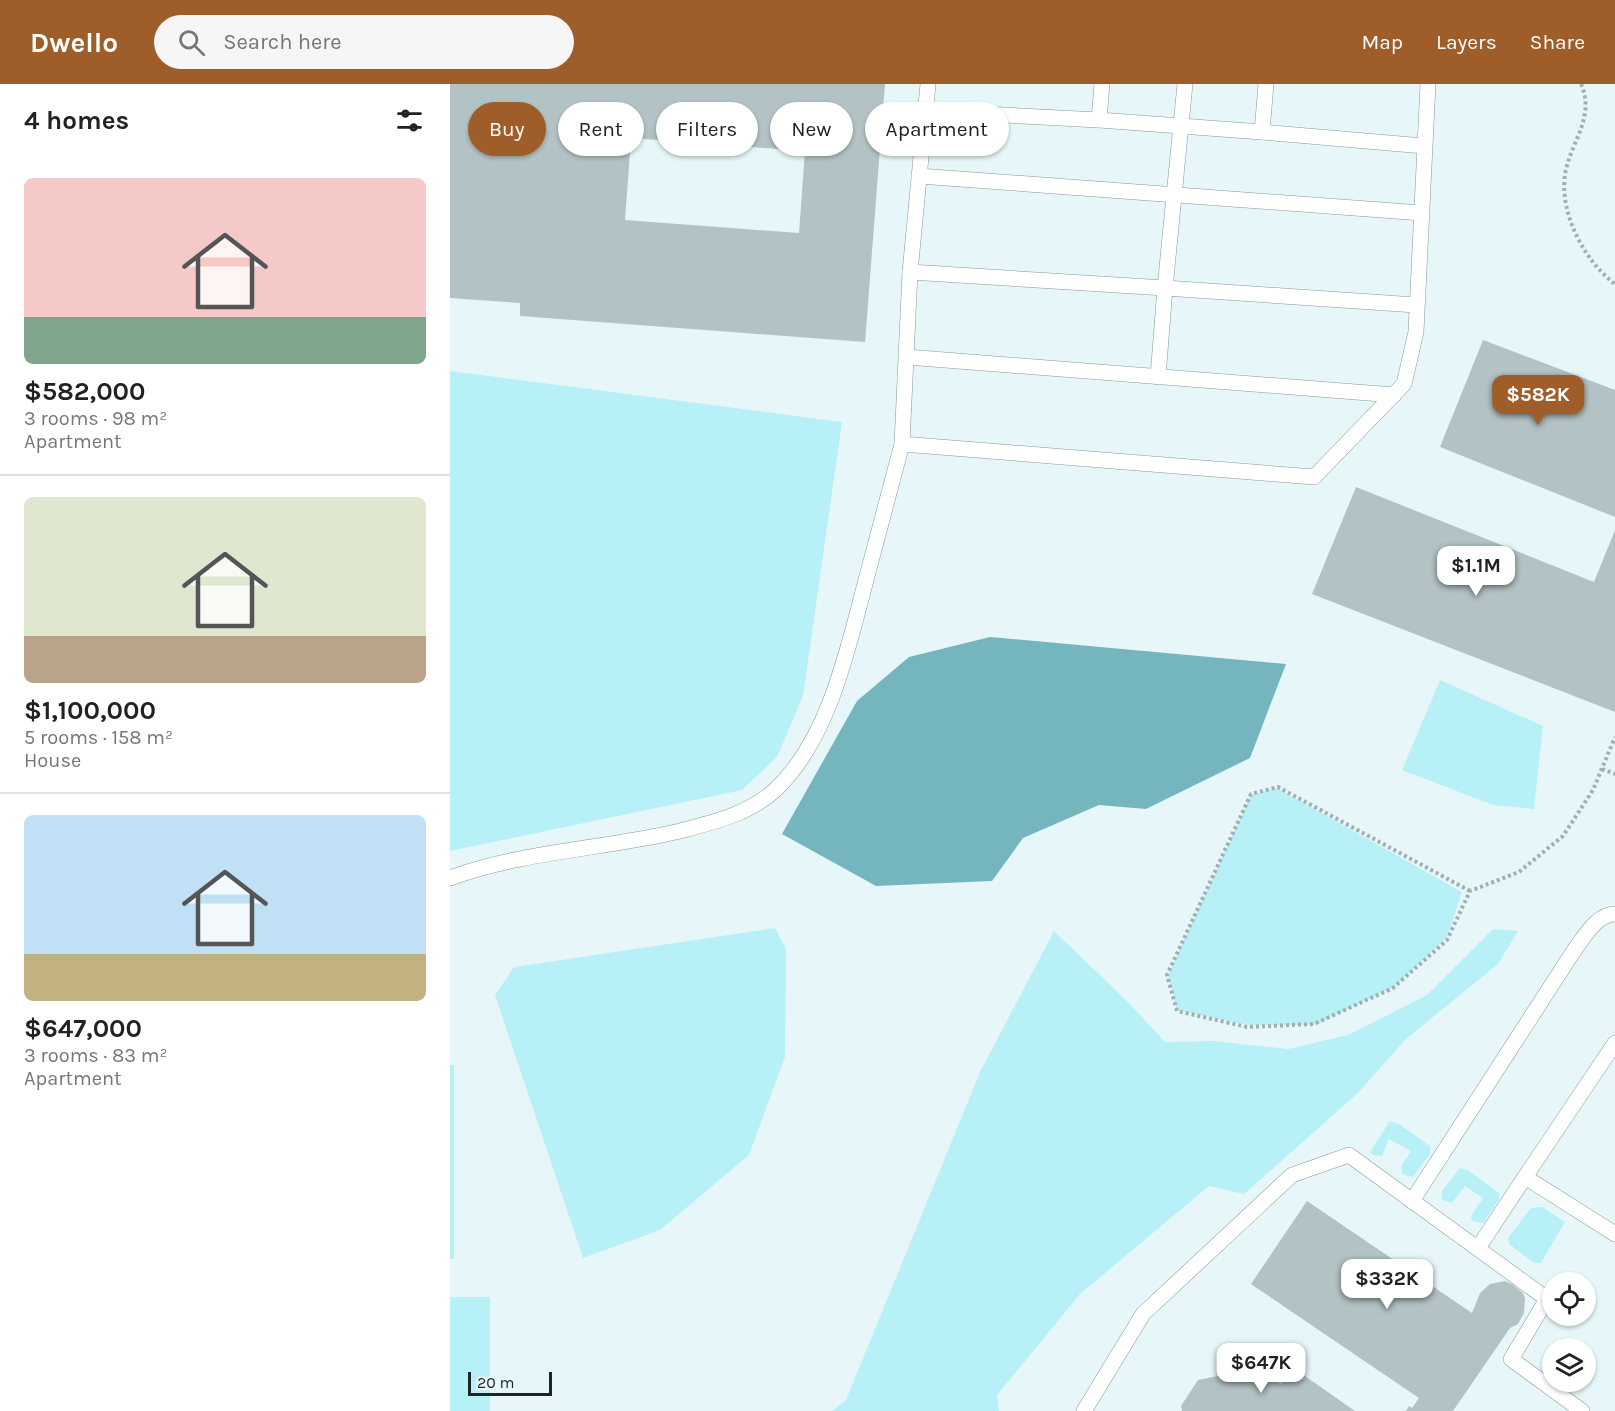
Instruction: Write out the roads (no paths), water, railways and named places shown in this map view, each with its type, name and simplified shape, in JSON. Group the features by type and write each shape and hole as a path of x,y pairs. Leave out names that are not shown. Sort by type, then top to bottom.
{"lane":[{"path":"926,102 928,84"},
{"path":"1099,120 1102,84"},
{"path":"1158,377 1185,84"},
{"path":"1262,132 1266,84"},
{"path":"902,444 1314,477 1404,384 1416,332 1428,84"},
{"path":"1009,115 1182,126 1425,146"},
{"path":"450,878 483,866 518,858 678,831 723,820 751,807 775,790 798,765 818,726 843,665 902,444 910,272 921,156"},
{"path":"919,176 1422,213"},
{"path":"910,272 1416,305"},
{"path":"907,357 1394,395"},
{"path":"1412,1201 1575,949 1592,927 1608,914 1615,914"},
{"path":"1478,1248 1615,1043"},
{"path":"1083,1411 1143,1314 1292,1175 1349,1155 1547,1299 1511,1359 1582,1411"},
{"path":"1525,1177 1615,1234"}]}
